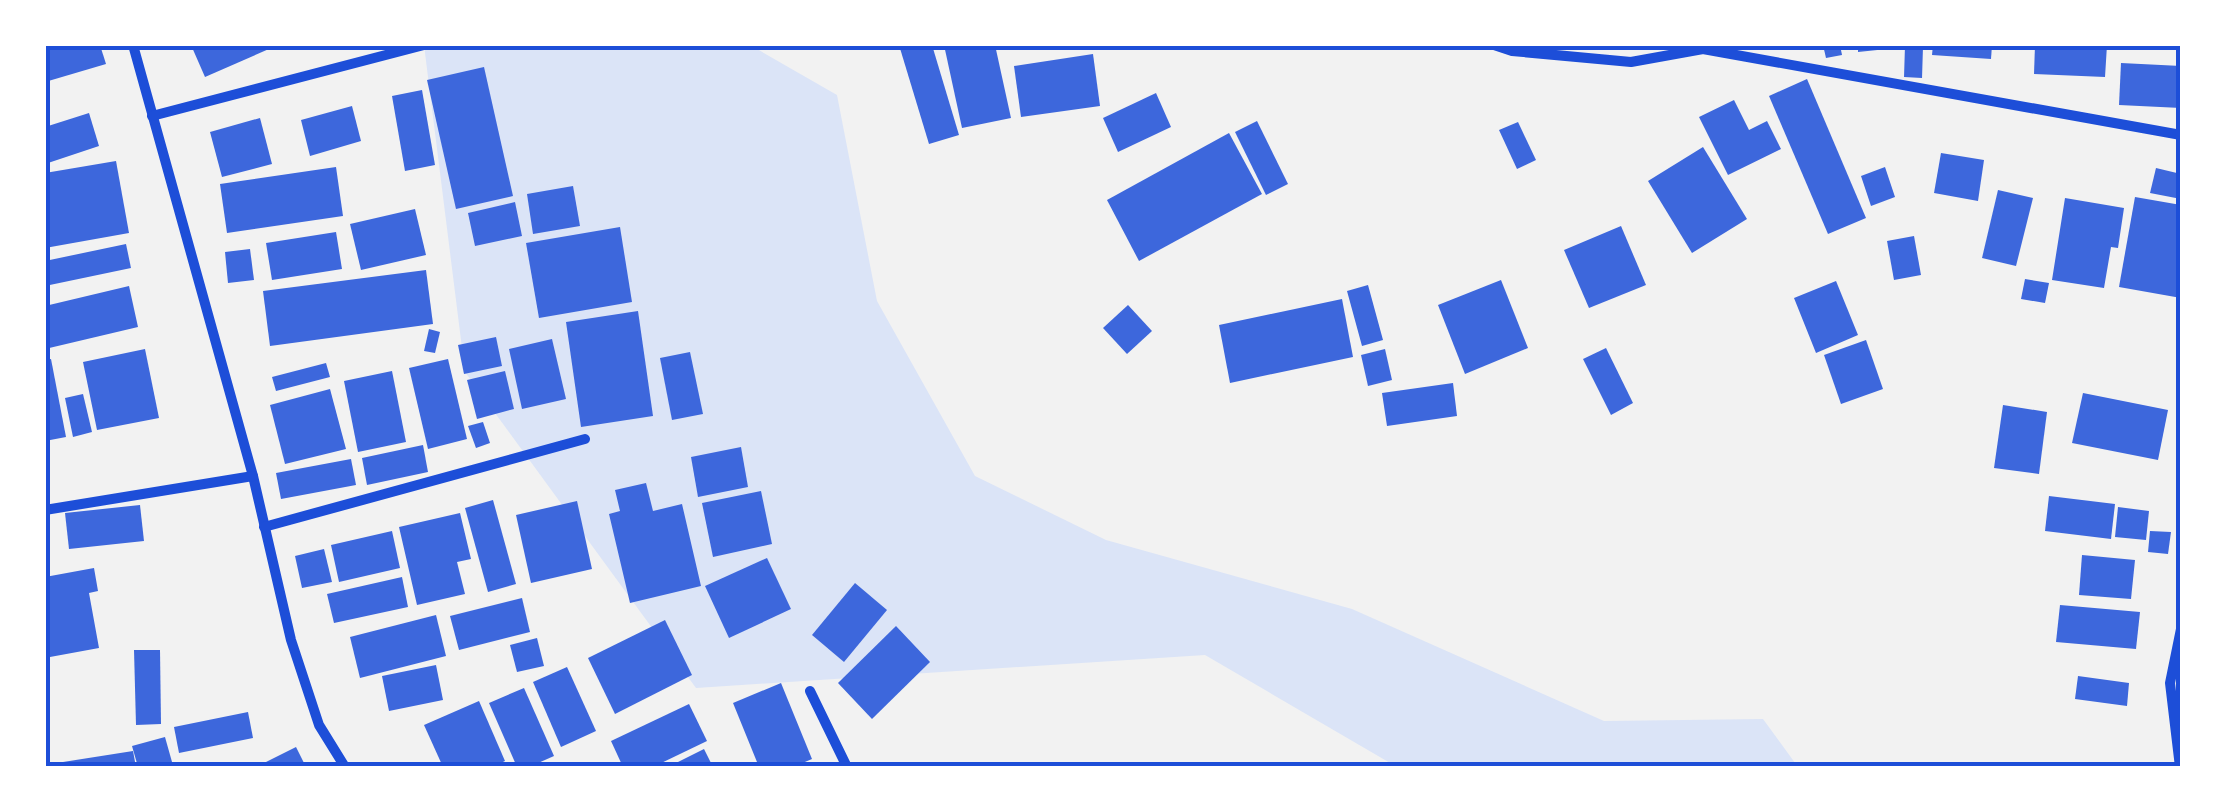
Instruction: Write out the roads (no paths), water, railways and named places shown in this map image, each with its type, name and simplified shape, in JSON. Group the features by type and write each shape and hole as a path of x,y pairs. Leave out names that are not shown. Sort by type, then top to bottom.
{"street":[{"path":"133,45 253,476 291,640 319,725 345,767"},
{"path":"152,116 424,45"},
{"path":"1494,45 1512,52 1631,62 1703,47 2181,135"},
{"path":"264,527 585,439"},
{"path":"45,510 253,476"},
{"path":"2180,767 2170,682 2181,629"},
{"path":"810,691 847,767"}]}
